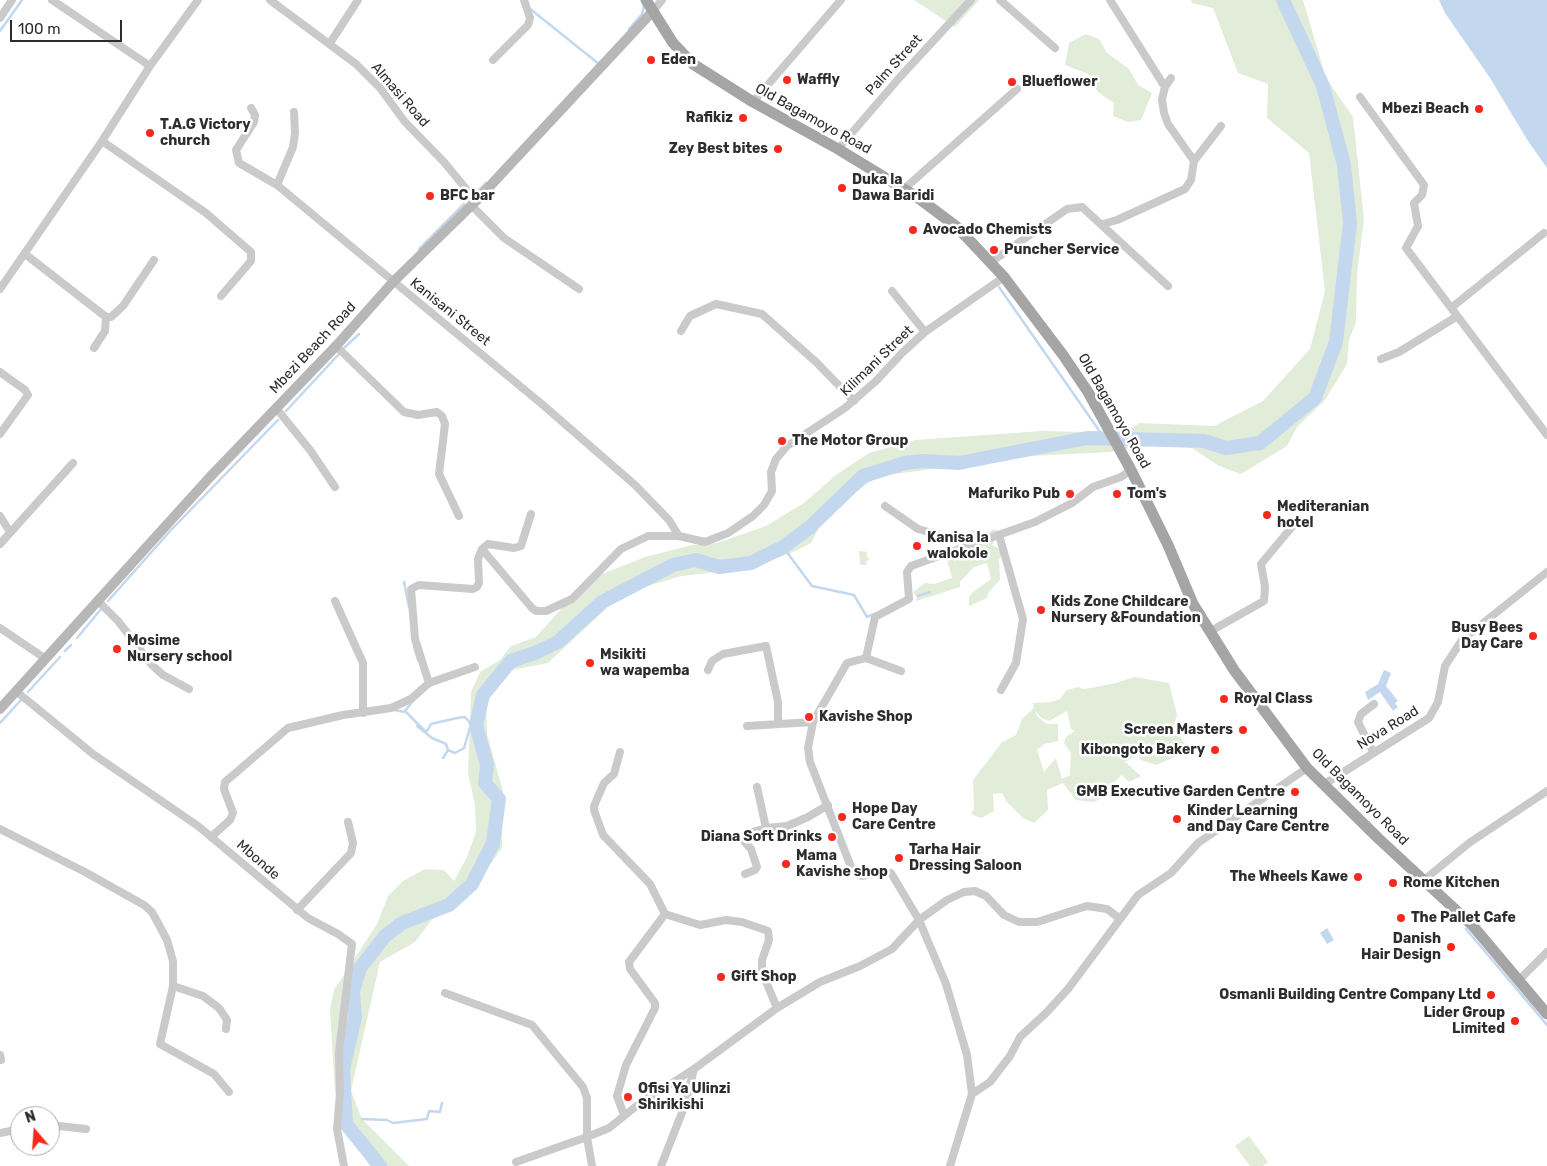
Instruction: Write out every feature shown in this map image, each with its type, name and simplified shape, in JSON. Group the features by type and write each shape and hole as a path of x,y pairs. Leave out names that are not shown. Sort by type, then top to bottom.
{"main road":[{"name":"Old Bagamoyo Road","path":"646,0 673,43 693,64 753,102 838,149 904,189 957,227 991,262 1063,355 1109,431 1131,470 1168,545 1194,604 1209,632 1234,670 1307,768 1473,926 1547,1014"},
{"name":"Mbezi Beach Road","path":"0,709 165,525 336,346 393,282 473,203 652,12"}],"street":[{"path":"0,18 12,0"},
{"path":"52,0 150,66"},
{"path":"0,289 102,141 150,66 198,0"},
{"name":"Almasi Road","path":"270,0 330,43 356,64 380,88 405,122 444,162 473,203 504,238 579,289"},
{"path":"330,43 358,0"},
{"path":"493,60 528,25 530,18 524,0"},
{"path":"652,12 662,0"},
{"path":"753,102 841,0"},
{"name":"Palm Street","path":"838,149 900,77 971,0"},
{"path":"1000,0 1055,48"},
{"path":"1110,0 1165,87"},
{"path":"1171,78 1165,87 1162,99 1168,124 1194,161"},
{"path":"904,189 1017,89"},
{"path":"1360,97 1424,185 1422,195 1414,203 1418,226 1406,248 1456,317 1547,435"},
{"name":"Kanisani Street","path":"251,108 255,115 254,122 236,150 236,158 239,163 277,185 626,477 669,520 679,536"},
{"path":"277,185 293,148 295,133 294,112"},
{"path":"1103,224 1117,220 1185,189 1191,180 1194,161 1221,126"},
{"path":"102,141 206,213 251,252 251,261 221,296"},
{"path":"991,262 1067,209 1082,207 1103,224 1168,286"},
{"path":"1451,308 1544,233"},
{"path":"25,254 106,317 111,317 123,306 154,260"},
{"name":"Kilimani Street","path":"482,549 532,608 536,611 546,611 572,599 621,549 648,536 679,536 691,541 705,542 728,534 753,516 764,505 772,492 771,472 776,459 787,446 854,401 925,332 1004,277"},
{"path":"892,291 925,332"},
{"path":"681,331 690,316 716,304 762,314 816,362 854,401"},
{"path":"94,348 105,331 106,317"},
{"path":"1381,359 1399,352 1456,317"},
{"path":"336,346 404,412 418,415 437,412 442,416 445,424 438,463 439,474 459,516"},
{"path":"0,372 25,390 28,396 0,434"},
{"path":"276,408 310,450 334,487"},
{"path":"0,544 73,463"},
{"path":"866,658 875,617 909,599 908,569 915,563 1035,522 1072,503 1093,487 1122,478 1131,470"},
{"path":"885,506 918,529 942,536 980,540"},
{"path":"429,683 415,639 410,591 413,587 419,586 472,589 477,587 480,583 478,559 482,549 488,544 514,548 521,546 531,514"},
{"path":"0,516 10,532"},
{"path":"1209,632 1264,602 1265,587 1261,564 1296,522"},
{"path":"999,535 1023,619 1016,663 1001,690"},
{"name":"Nova Road","path":"1323,785 1429,718 1438,702 1444,666 1462,640 1547,572"},
{"path":"98,601 118,621 152,665 163,674 189,689"},
{"path":"335,601 363,663 363,713"},
{"path":"0,628 46,659"},
{"path":"708,670 712,661 723,654 766,646 778,702 778,723"},
{"path":"901,671 866,658 847,663 813,722 808,748 810,762 853,872 862,876 891,872 919,920 948,993 967,1055 972,1094 950,1166"},
{"path":"211,837 230,820 233,813 224,787 225,782 284,731 296,725 404,704 429,683 475,667"},
{"name":"Mbonde","path":"17,692 93,754 211,837 297,910 349,940 352,944 339,1052 340,1093 337,1109 337,1129 344,1166"},
{"path":"1373,752 1358,722 1361,714 1374,704"},
{"path":"747,726 813,722"},
{"path":"620,752 614,774 604,783 594,810 603,834 650,884 665,914"},
{"path":"972,1094 990,1082 1010,1056 1020,1037 1068,989 1119,918 1138,895 1171,873 1198,843 1307,768"},
{"path":"757,788 766,828"},
{"path":"1424,880 1469,844 1547,791"},
{"path":"745,874 755,870 757,867 751,849 742,839 745,834 766,828 787,826 808,818 828,805"},
{"path":"297,910 351,852 354,843 348,822"},
{"path":"0,829 48,852 144,905 152,912 167,940 173,962 173,986 160,1044 214,1074 230,1092"},
{"path":"516,1162 609,1128 624,1115 694,1069 777,1008 820,982 860,966 892,949 919,920 947,900 964,892 975,891 986,896 1004,915 1019,922 1037,922 1087,906 1107,909 1119,918"},
{"path":"665,914 679,917 693,924 700,925 726,920 742,922 768,930 769,940 762,960 762,972 777,1008"},
{"path":"624,1115 617,1096 619,1089 626,1065 655,1008 655,1002 630,968 629,962 665,914"},
{"path":"1520,980 1547,952"},
{"path":"173,986 203,996 219,1008 227,1020 226,1029"},
{"path":"446,993 532,1026 584,1087 588,1111 587,1137 592,1166"},
{"path":"0,1055 1,1060"},
{"path":"661,1166 685,1105 694,1069"},
{"path":"60,1127 86,1129"}],"green space":[{"path":"914,0 979,0 955,27"},
{"path":"1191,0 1303,0 1326,78 1353,117 1364,219 1357,274 1356,322 1349,340 1347,364 1325,400 1297,427 1287,446 1241,474 1219,466 1192,448 1153,444 1110,452 1031,456 879,476 828,511 811,543 789,554 743,569 682,576 623,593 548,663 512,670 491,686 486,701 487,734 503,791 502,848 477,883 434,917 415,942 380,962 351,1091 362,1119 409,1166 370,1166 350,1136 335,1092 330,1009 334,990 377,924 388,896 403,881 425,869 444,870 454,881 467,857 476,832 475,805 468,773 471,692 480,672 500,660 511,646 536,637 561,609 597,576 645,557 692,545 717,543 766,526 804,503 836,475 869,453 915,440 1042,431 1124,433 1139,423 1214,426 1263,401 1310,349 1325,291 1309,153 1267,118 1268,84 1238,73 1213,8 1192,3"},
{"path":"1086,34 1099,39 1107,53 1129,69 1138,85 1152,93 1141,120 1128,122 1113,116 1114,103 1098,92 1088,74 1065,65 1069,43"},
{"path":"994,529 1001,532 992,545 1003,553 999,560 1000,580 988,593 987,598 969,606 969,597 973,592 991,579 987,563 974,567 960,582 960,587 916,601 917,597 913,592 925,583 934,584 952,578 946,557 971,549 973,545 967,535 969,531 973,530 985,535"},
{"path":"859,551 869,552 866,553 869,560 866,561 867,565 860,565"},
{"path":"1134,677 1169,683 1177,715 1174,724 1175,730 1186,745 1185,753 1156,765 1141,760 1135,748 1134,757 1125,762 1141,776 1129,782 1122,775 1112,784 1109,795 1094,802 1076,800 1063,783 1047,790 1048,810 1034,823 1023,818 1007,802 1002,793 993,794 994,811 981,818 971,814 974,809 973,780 1002,742 1016,735 1022,719 1034,708 1033,703 1051,702 1060,699 1067,690 1078,687 1083,689 1116,683","holes":["1035,711 1042,718 1049,721 1067,711 1071,729 1075,731 1066,737 1064,743 1071,753 1070,775 1062,779 1056,758 1044,772 1037,750 1044,744 1058,741 1058,724 1047,724 1037,716"]},
{"path":"1249,1136 1268,1162 1263,1166 1250,1166 1235,1146"}],"water":[{"path":"1439,0 1547,0 1547,168 1528,141 1490,78 1445,13"},
{"path":"1384,670 1391,673 1386,686 1398,701 1395,703 1398,707 1393,711 1380,692 1368,700 1365,692 1378,684"},
{"path":"1327,928 1334,940 1327,944 1320,933"}],"waterway":[{"path":"0,31 22,0"},
{"path":"380,1166 346,1124 343,1069 355,1017 353,991 360,968 385,936 402,923 449,905 472,884 493,843 499,799 485,783 487,765 476,725 483,695 511,661 535,653 558,642 602,602 673,565 696,560 719,567 751,563 783,547 809,528 863,476 905,463 923,461 959,463 1087,438 1204,441 1226,448 1260,443 1315,398 1336,342 1350,223 1344,165 1323,86 1283,0"},
{"path":"629,29 642,14 644,6"},
{"path":"529,8 599,64"},
{"path":"478,191 486,183"},
{"path":"419,249 464,204"},
{"path":"999,287 1105,439"},
{"path":"344,348 359,334"},
{"path":"286,411 340,353"},
{"path":"108,601 171,530 278,420"},
{"path":"783,547 812,586 854,595 867,617 874,614"},
{"path":"404,582 409,607"},
{"path":"918,596 930,592"},
{"path":"77,638 102,608"},
{"path":"65,651 71,645"},
{"path":"414,647 418,660"},
{"path":"28,692 60,657"},
{"path":"0,723 21,700"},
{"path":"413,701 405,711 425,731 427,731 431,724 457,718 465,717 471,724"},
{"path":"394,710 405,712"},
{"path":"443,758 448,750 455,753 464,748 471,724 479,711"},
{"path":"417,726 432,738 446,744 448,750"},
{"path":"1466,929 1547,1025"},
{"path":"362,1119 387,1120 393,1123 427,1119 429,1111 440,1112 442,1103"}],"place":[{"name":"Eden","path":"651,60"},
{"name":"Waffly","path":"787,80"},
{"name":"Blueflower","path":"1012,82"},
{"name":"Mbezi Beach","path":"1479,109"},
{"name":"Rafikiz","path":"743,118"},
{"name":"T.A.G Victory church","path":"150,133"},
{"name":"Zey Best bites","path":"778,149"},
{"name":"Duka la Dawa Baridi","path":"842,188"},
{"name":"BFC bar","path":"430,196"},
{"name":"Avocado Chemists","path":"913,230"},
{"name":"Puncher Service","path":"994,250"},
{"name":"The Motor Group","path":"782,441"},
{"name":"Mafuriko Pub","path":"1070,494"},
{"name":"Tom's","path":"1117,494"},
{"name":"Mediteranian hotel","path":"1267,515"},
{"name":"Kanisa la walokole","path":"917,546"},
{"name":"Kids Zone Childcare Nursery &Foundation","path":"1041,610"},
{"name":"Busy Bees Day Care","path":"1533,636"},
{"name":"Mosime Nursery school","path":"117,649"},
{"name":"Msikiti wa wapemba","path":"590,663"},
{"name":"Royal Class","path":"1224,699"},
{"name":"Kavishe Shop","path":"809,717"},
{"name":"Screen Masters","path":"1243,730"},
{"name":"Kibongoto Bakery","path":"1215,750"},
{"name":"GMB Executive Garden Centre","path":"1295,792"},
{"name":"Hope Day Care Centre","path":"842,817"},
{"name":"Kinder Learning and Day Care Centre","path":"1177,819"},
{"name":"Diana Soft Drinks","path":"832,837"},
{"name":"Tarha Hair Dressing Saloon","path":"899,858"},
{"name":"Mama Kavishe shop","path":"786,864"},
{"name":"The Wheels Kawe","path":"1358,877"},
{"name":"Rome Kitchen","path":"1393,883"},
{"name":"The Pallet Cafe","path":"1401,918"},
{"name":"Danish Hair Design","path":"1451,947"},
{"name":"Gift Shop","path":"721,977"},
{"name":"Osmanli Building Centre Company Ltd","path":"1491,995"},
{"name":"Lider Group Limited","path":"1515,1021"},
{"name":"Ofisi Ya Ulinzi Shirikishi","path":"628,1097"}]}
